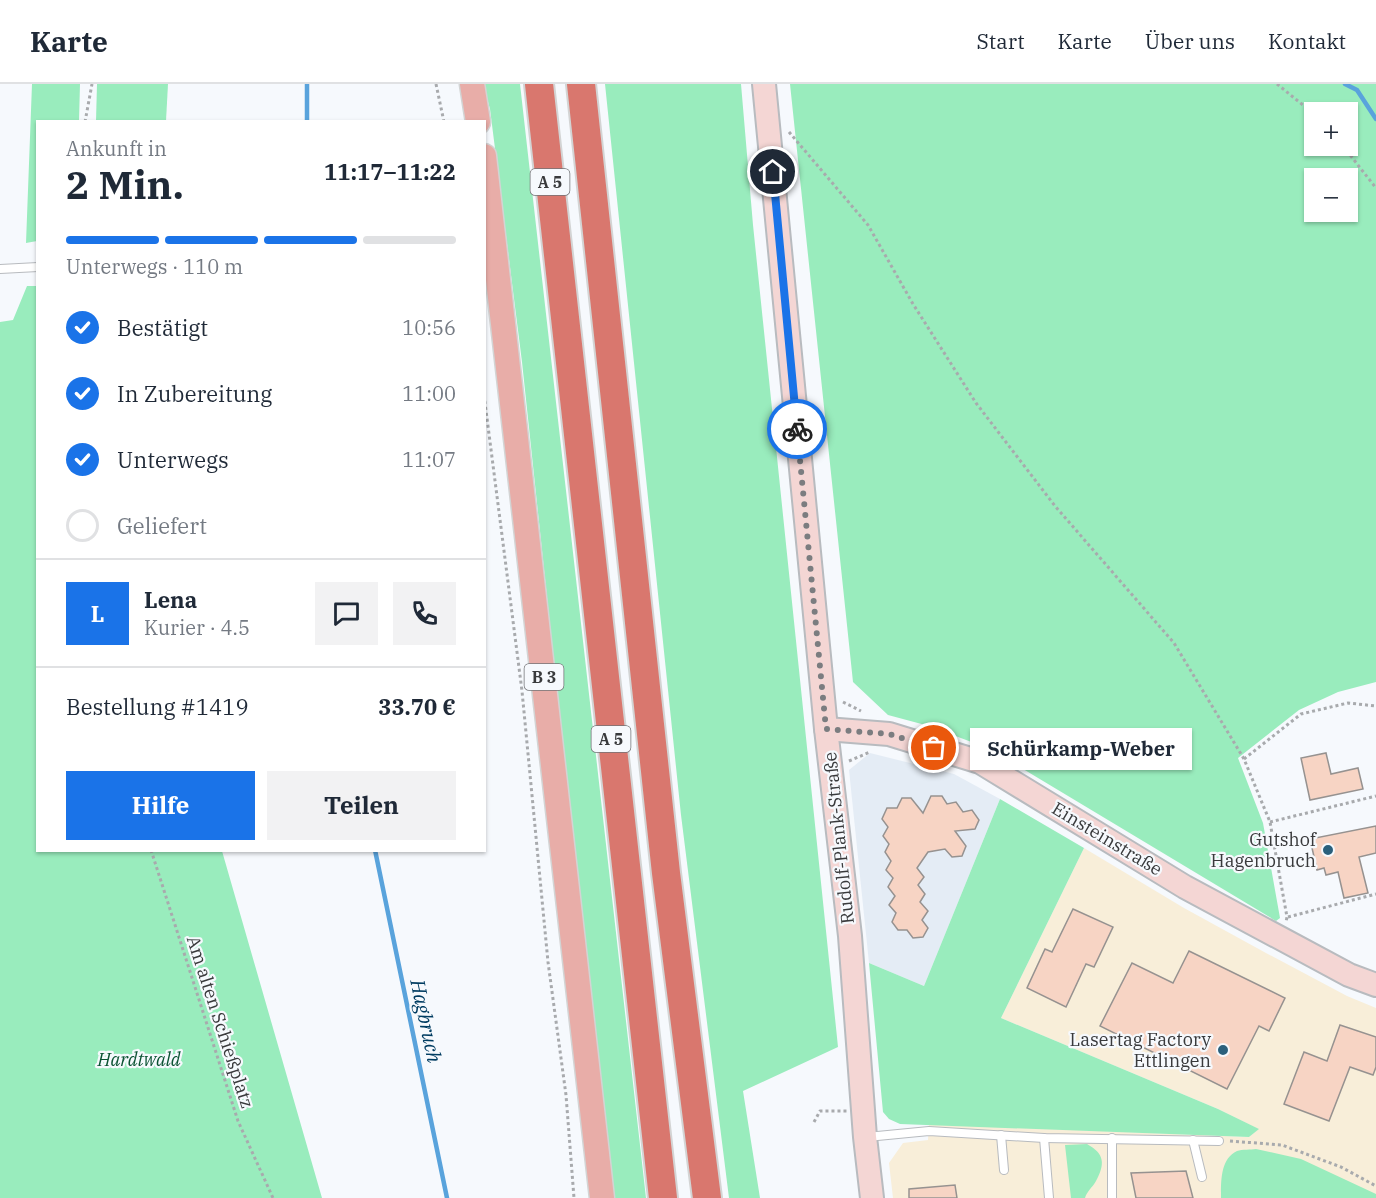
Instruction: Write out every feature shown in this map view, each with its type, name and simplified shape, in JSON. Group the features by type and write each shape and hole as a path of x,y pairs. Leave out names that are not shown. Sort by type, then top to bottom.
{"highway":[{"name":"A 5","path":"539,84 663,1198"},
{"name":"A 5","path":"581,84 666,873 707,1198"}],"main road":[{"path":"472,84 478,120"},
{"name":"Rudolf-Plank-Straße","path":"764,84 826,729 849,936 872,1198"},
{"name":"B 3","path":"486,174 602,1198"},
{"name":"Einsteinstraße","path":"826,729 889,734 980,762 1168,877 1349,975 1376,985"}],"lane":[{"path":"0,269 36,267"},
{"path":"866,1137 929,1131 1044,1138 1219,1141"},
{"path":"1001,1135 1004,1170"},
{"path":"1044,1138 1049,1198"},
{"path":"1112,1138 1112,1198"},
{"path":"1193,1140 1202,1177"}],"path":[{"path":"86,120 92,84"},
{"path":"436,84 444,120"},
{"path":"1277,84 1304,106"},
{"path":"768,128 784,126 868,225 913,304 976,403 1055,506 1174,643 1244,759 1270,822 1287,917 1285,929 1278,938"},
{"path":"1351,156 1376,188"},
{"path":"486,411 522,691 548,962 566,1095 573,1198"},
{"path":"1244,759 1301,714 1348,703 1376,706"},
{"path":"1270,822 1376,796"},
{"name":"Am alten Schießplatz","path":"152,852 238,1121 273,1198"},
{"path":"1287,917 1376,894"},
{"path":"814,1122 820,1111 832,1110 834,1113 848,1111"},
{"path":"1219,1141 1282,1145 1341,1167 1376,1186"}],"shaded area":[{"path":"870,753 954,774 1000,799 924,986 869,963 849,770"},
{"path":"1084,848 1184,908 1266,953 1347,996 1376,1008 1376,1198 893,1198 889,1163 903,1143 928,1140 929,1124 1249,1137 1258,1129 1218,1109 1001,1018"}],"green space":[{"path":"32,84 80,84 79,120 36,120 36,241 26,243"},
{"path":"97,84 168,84 166,120 96,120"},
{"path":"483,84 520,84 646,1198 612,1198 609,1181 522,362 490,109"},
{"path":"605,84 741,84 753,225 838,1047 743,1091 760,1198 729,1198 681,815"},
{"path":"790,84 1376,84 1376,682 1338,692 1299,710 1238,758 1263,823 1280,918 1276,921 990,749 929,726 888,715 853,682"},
{"name":"Hardtwald","path":"27,286 36,286 36,852 222,852 322,1198 0,1198 0,322 13,320"},
{"path":"1000,799 1084,848 1001,1018 1218,1109 1259,1129 1249,1137 900,1124 889,1119 883,1112 869,963 924,986"},
{"path":"1087,1144 1100,1156 1101,1169 1085,1198 1071,1198 1065,1145"},
{"path":"1256,1149 1301,1159 1376,1194 1376,1198 1221,1198 1223,1171 1227,1159 1237,1151"}],"building":[{"path":"1326,753 1331,774 1358,768 1363,789 1310,800 1301,758"},
{"path":"931,796 942,796 947,804 956,802 963,812 972,810 979,820 975,829 955,831 966,846 962,856 952,857 945,849 928,852 917,868 924,877 918,885 925,894 920,902 928,911 922,920 928,928 923,937 913,938 907,930 898,930 892,922 896,913 889,905 895,896 888,887 893,878 886,870 891,861 885,852 889,844 883,836 888,827 882,819 887,808 897,808 902,798 911,798 923,813"},
{"path":"1376,826 1376,853 1359,857 1368,893 1344,898 1338,872 1326,875 1324,868 1317,870 1310,839"},
{"path":"1073,909 1113,927 1094,967 1086,964 1066,1007 1027,988 1045,949 1052,952"},
{"path":"1189,951 1285,998 1269,1031 1259,1026 1227,1089 1100,1026 1132,963 1173,983"},
{"path":"1340,1025 1376,1037 1376,1067 1373,1075 1350,1067 1329,1121 1284,1104 1304,1052 1327,1061"},
{"path":"1186,1171 1193,1198 1136,1198 1131,1173"},
{"path":"955,1185 957,1198 909,1198 909,1189"}],"waterway":[{"name":"Hagbruch","path":"307,84 307,120"},
{"path":"1345,84 1357,90 1376,119"},
{"name":"Hagbruch","path":"375,852 447,1198"}],"way so far":[{"path":"797,429 826,729 889,734 934,748"}],"place":[{"name":"Schürkamp-Weber","path":"934,748"},
{"name":"Gutshof Hagenbruch","path":"1328,850"},
{"name":"Lasertag Factory Ettlingen","path":"1223,1050"}],"route":[{"path":"773,172 797,429"}]}
